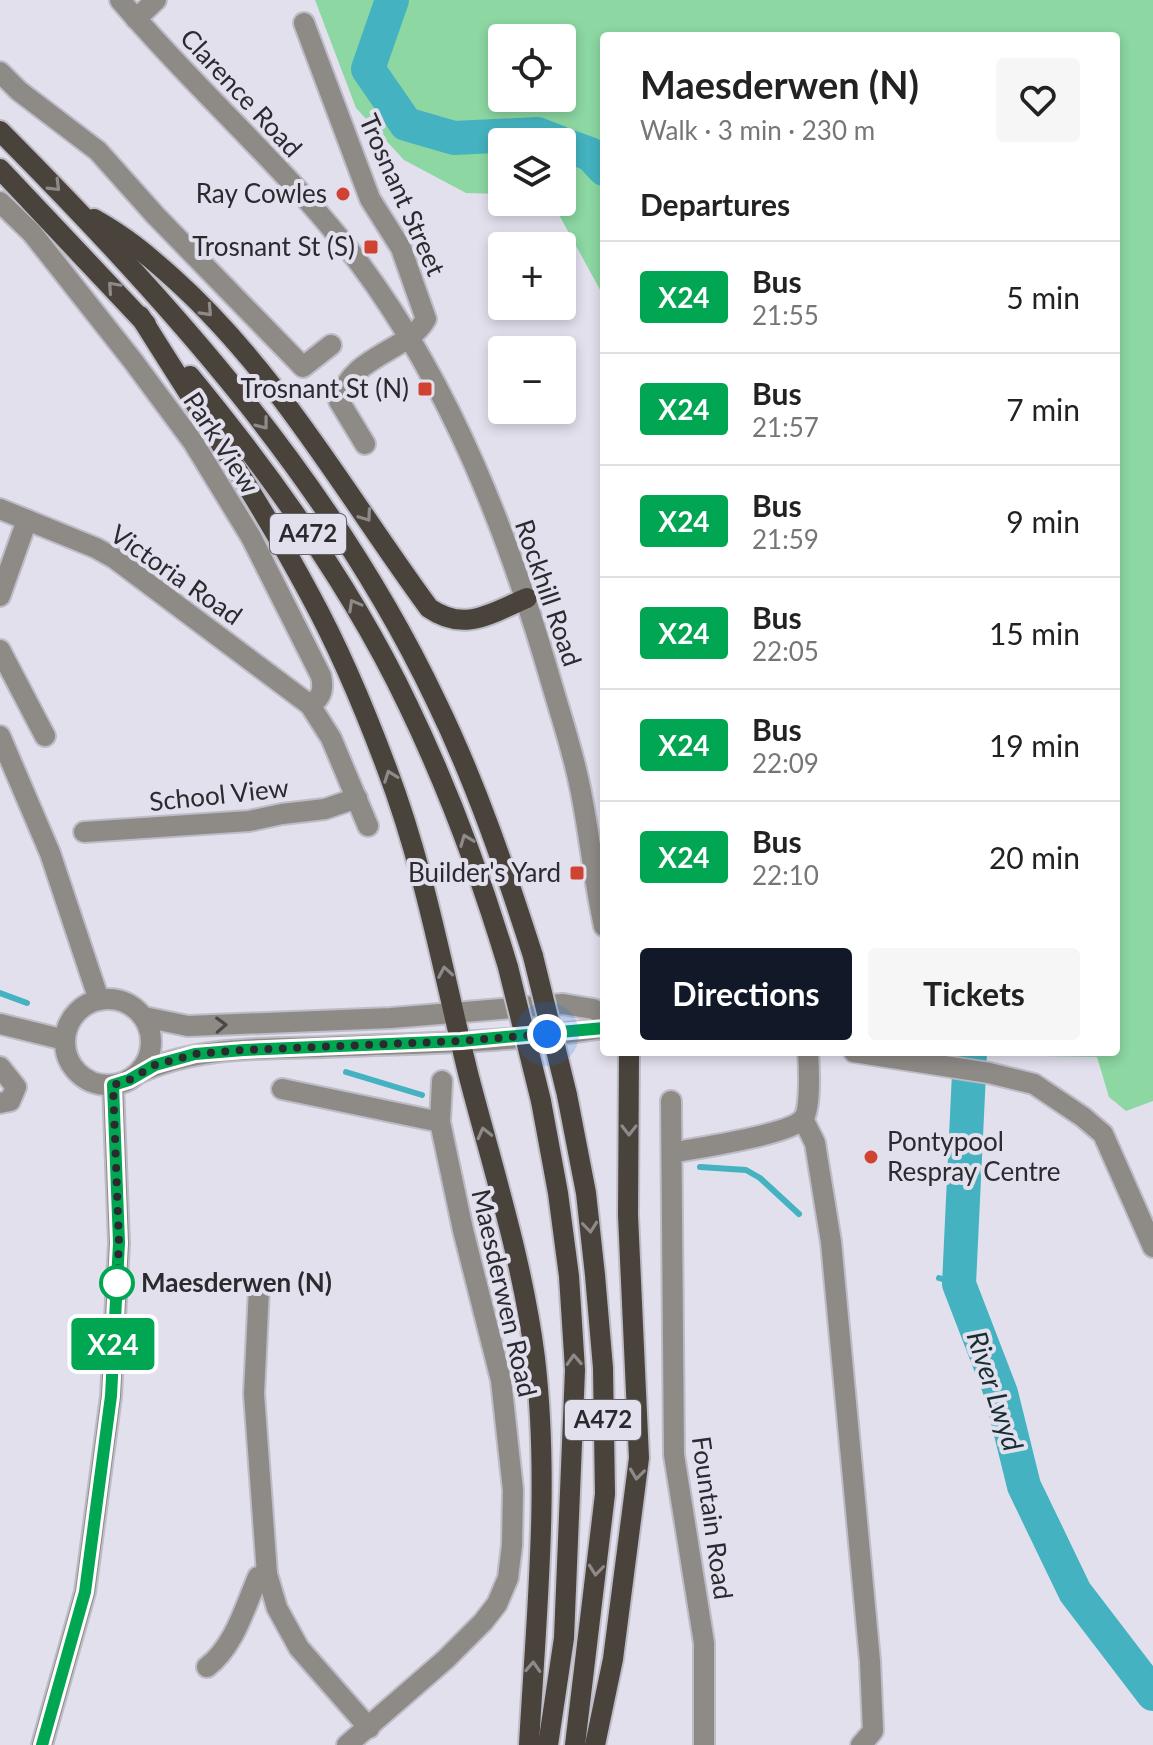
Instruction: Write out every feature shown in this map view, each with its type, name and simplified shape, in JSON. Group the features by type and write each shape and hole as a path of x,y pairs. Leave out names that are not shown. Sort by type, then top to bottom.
{"main road":[{"name":"A472","path":"0,131 169,308 261,421 354,553 436,699 502,860 533,956 567,1095 586,1193 603,1368 605,1494 575,1745"},
{"name":"A472","path":"0,169 140,316 283,496 349,595 407,703 449,796 484,888 508,967 541,1101 569,1276 575,1370 564,1638 548,1745"},
{"path":"80,212 126,237 196,299 252,359 317,445 429,608 452,620 464,621 527,598"},
{"path":"140,316 304,584 353,685 388,770 419,862 442,951 453,1014 520,1275 535,1358 541,1454 529,1745"},
{"path":"595,1745 613,1659 639,1458 628,1215 629,1056"}],"street":[{"name":"Clarence Road","path":"120,0 359,263 409,337"},
{"path":"136,19 156,0"},
{"name":"Trosnant Street","path":"304,23 370,199 401,248 426,319 421,329 409,337"},
{"path":"0,72 19,91 98,151 155,215 303,367 331,345"},
{"name":"Park View","path":"0,202 32,233 133,361 201,455 251,537 321,676 324,688 316,702 310,705"},
{"path":"365,444 339,401 343,386 378,354 409,337"},
{"name":"Rockhill Road","path":"409,337 468,448 527,598 577,775 600,904"},
{"name":"Victoria Road","path":"0,509 114,558 310,705"},
{"path":"0,596 27,520"},
{"path":"0,650 45,736"},
{"path":"310,705 331,738 368,826"},
{"path":"0,736 50,853 99,1000"},
{"name":"School View","path":"84,832 197,827 249,821 325,809 357,798"},
{"path":"600,1012 563,1004 453,1014 188,1026 144,1017 125,1002 114,999 99,1000 80,1009 72,1017 65,1040 66,1054 82,1076 94,1083 113,1085 155,1065 207,1053 461,1041 600,1028"},
{"path":"139,1073 150,1052 151,1040 144,1017"},
{"path":"0,1024 65,1040"},
{"path":"672,1153 784,1130 803,1119 808,1107 808,1056"},
{"path":"879,1056 989,1073 1034,1084 1083,1117 1103,1134 1153,1247"},
{"path":"0,1067 16,1087 10,1101 0,1103"},
{"name":"Maesderwen Road","path":"347,1745 446,1659 483,1622 497,1604 508,1578 513,1490 501,1380 463,1230 440,1122 442,1081"},
{"path":"42,1745 85,1592 111,1396 119,1243 113,1085"},
{"path":"282,1089 309,1087 440,1122"},
{"name":"Fountain Road","path":"671,1101 674,1455 704,1643 704,1745"},
{"path":"803,1119 815,1143 831,1242 870,1661 873,1731 861,1745"},
{"path":"259,1288 254,1394 267,1574 277,1608 299,1648 369,1728"},
{"path":"207,1667 219,1658 240,1620 258,1577 267,1574"}],"green space":[{"path":"315,0 1153,0 1153,1101 1126,1111 1109,1097 1097,1057 1042,1056 1120,1056 1120,32 600,32 600,290 576,246 576,232 568,232 560,216 576,216 576,128 488,128 488,194 466,193 404,160 356,108"}],"waterway":[{"name":"River Lwyd","path":"392,0 368,69 406,124 454,138 488,136"},
{"name":"River Lwyd","path":"576,149 590,154 600,165"},
{"path":"0,993 27,1003"},
{"name":"River Lwyd","path":"970,1056 959,1284 1001,1393 1024,1486 1075,1592 1153,1694"},
{"path":"346,1072 422,1095"},
{"path":"700,1167 746,1170 760,1178 799,1214"},
{"path":"939,1278 959,1284"}],"bus line":[{"name":"X24","path":"42,1745 85,1592 111,1396 119,1243 113,1085 155,1065 195,1054 461,1041 600,1028"}],"place":[{"name":"Ray Cowles","path":"343,194"},
{"name":"Trosnant St (S)","path":"371,247"},
{"name":"Trosnant St (N)","path":"425,389"},
{"name":"Builder's Yard","path":"577,873"},
{"name":"Pontypool Respray Centre","path":"871,1157"},
{"name":"Maesderwen (N)","path":"117,1283"}],"route":[{"path":"117,1283 119,1243 113,1085 155,1065 195,1054 547,1034"}]}
